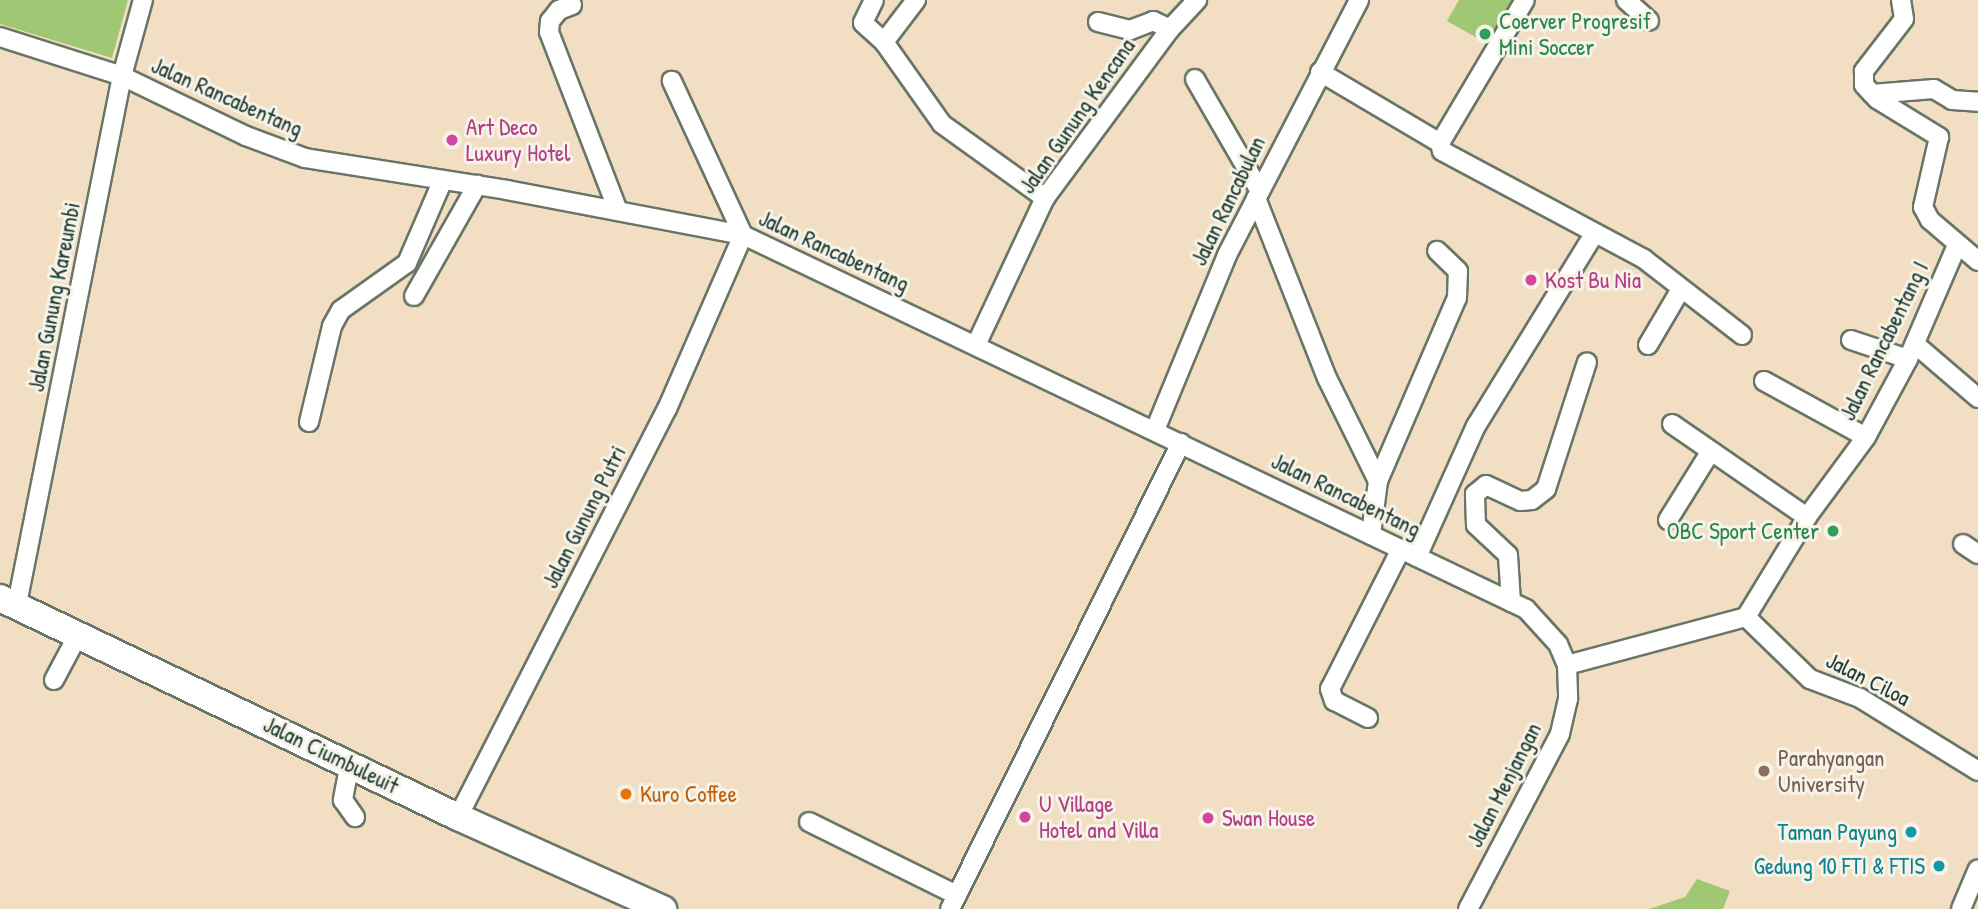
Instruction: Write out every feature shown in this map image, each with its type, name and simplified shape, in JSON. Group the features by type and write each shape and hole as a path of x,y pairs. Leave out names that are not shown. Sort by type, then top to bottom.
{"main road":[{"name":"Jalan Ciumbuleuit","path":"8,601 458,817 663,909"}],"street":[{"name":"Jalan Gunung Kareumbi","path":"8,601 122,76 143,0"},
{"path":"874,0 862,19 884,42 943,124 1045,198"},
{"path":"884,42 916,0"},
{"name":"Jalan Rancabulan","path":"1154,430 1258,194 1359,0"},
{"path":"1440,143 1525,0"},
{"path":"1626,0 1650,21"},
{"path":"1901,0 1904,19 1864,71 1864,85 1872,94 1939,137 1923,207 1930,220 1978,261"},
{"name":"Jalan Gunung Kencana","path":"976,345 1045,198 1188,2"},
{"path":"572,5 558,10 550,21 549,32 618,211"},
{"path":"1098,22 1130,30 1153,21 1170,29"},
{"name":"Jalan Rancabentang","path":"0,37 122,76 246,136 305,158 477,185 743,235 1518,605"},
{"path":"1320,72 1440,143 1442,150 1593,236 1644,260 1742,335"},
{"path":"1195,79 1258,194 1327,378 1378,481"},
{"path":"672,81 743,235"},
{"path":"1872,94 1934,89 1952,100 1978,102"},
{"path":"309,422 332,326 341,310 407,263 443,180"},
{"path":"414,296 477,185"},
{"name":"Jalan Gunung Putri","path":"458,817 667,409 743,235"},
{"path":"1368,718 1334,701 1330,689 1409,553 1476,426 1593,236"},
{"name":"Jalan Rancabentang I","path":"1746,617 1807,517 1866,437 1912,352 1957,245"},
{"path":"1371,535 1378,481 1457,298 1458,271 1437,251"},
{"path":"1648,345 1681,289"},
{"path":"1851,340 1912,352 1978,398"},
{"path":"1518,605 1508,555 1476,525 1475,494 1486,485 1521,501 1532,500 1546,489 1587,362"},
{"path":"1764,381 1866,437"},
{"path":"1672,424 1807,517"},
{"path":"809,822 953,902 1181,443"},
{"path":"1668,520 1711,451"},
{"path":"1963,544 1978,554"},
{"name":"Jalan Menjangan","path":"1468,909 1560,734 1568,699 1567,665 1558,644 1518,605"},
{"path":"1567,665 1746,617"},
{"name":"Jalan Ciloa","path":"1746,617 1810,679 1860,698 1978,771"},
{"path":"54,680 79,633"},
{"path":"350,763 343,800 355,817"},
{"path":"1961,909 1978,869"}],"green space":[{"path":"0,0 128,0 112,58 0,24"},
{"name":"Coerver Progresif Mini Soccer","path":"1459,0 1520,0 1493,47 1447,21"},
{"path":"1697,879 1730,891 1723,909 1649,909 1685,897"}],"place":[{"name":"Coerver Progresif Mini Soccer","path":"1485,34"},
{"name":"Art Deco Luxury Hotel","path":"452,140"},
{"name":"Kost Bu Nia","path":"1531,280"},
{"name":"OBC Sport Center","path":"1833,531"},
{"name":"Parahyangan University","path":"1764,771"},
{"name":"Kuro Coffee","path":"626,794"},
{"name":"U Village Hotel and Villa","path":"1025,817"},
{"name":"Swan House","path":"1208,818"},
{"name":"Taman Payung","path":"1911,832"},
{"name":"Gedung 10 FTI & FTIS","path":"1939,866"}]}
